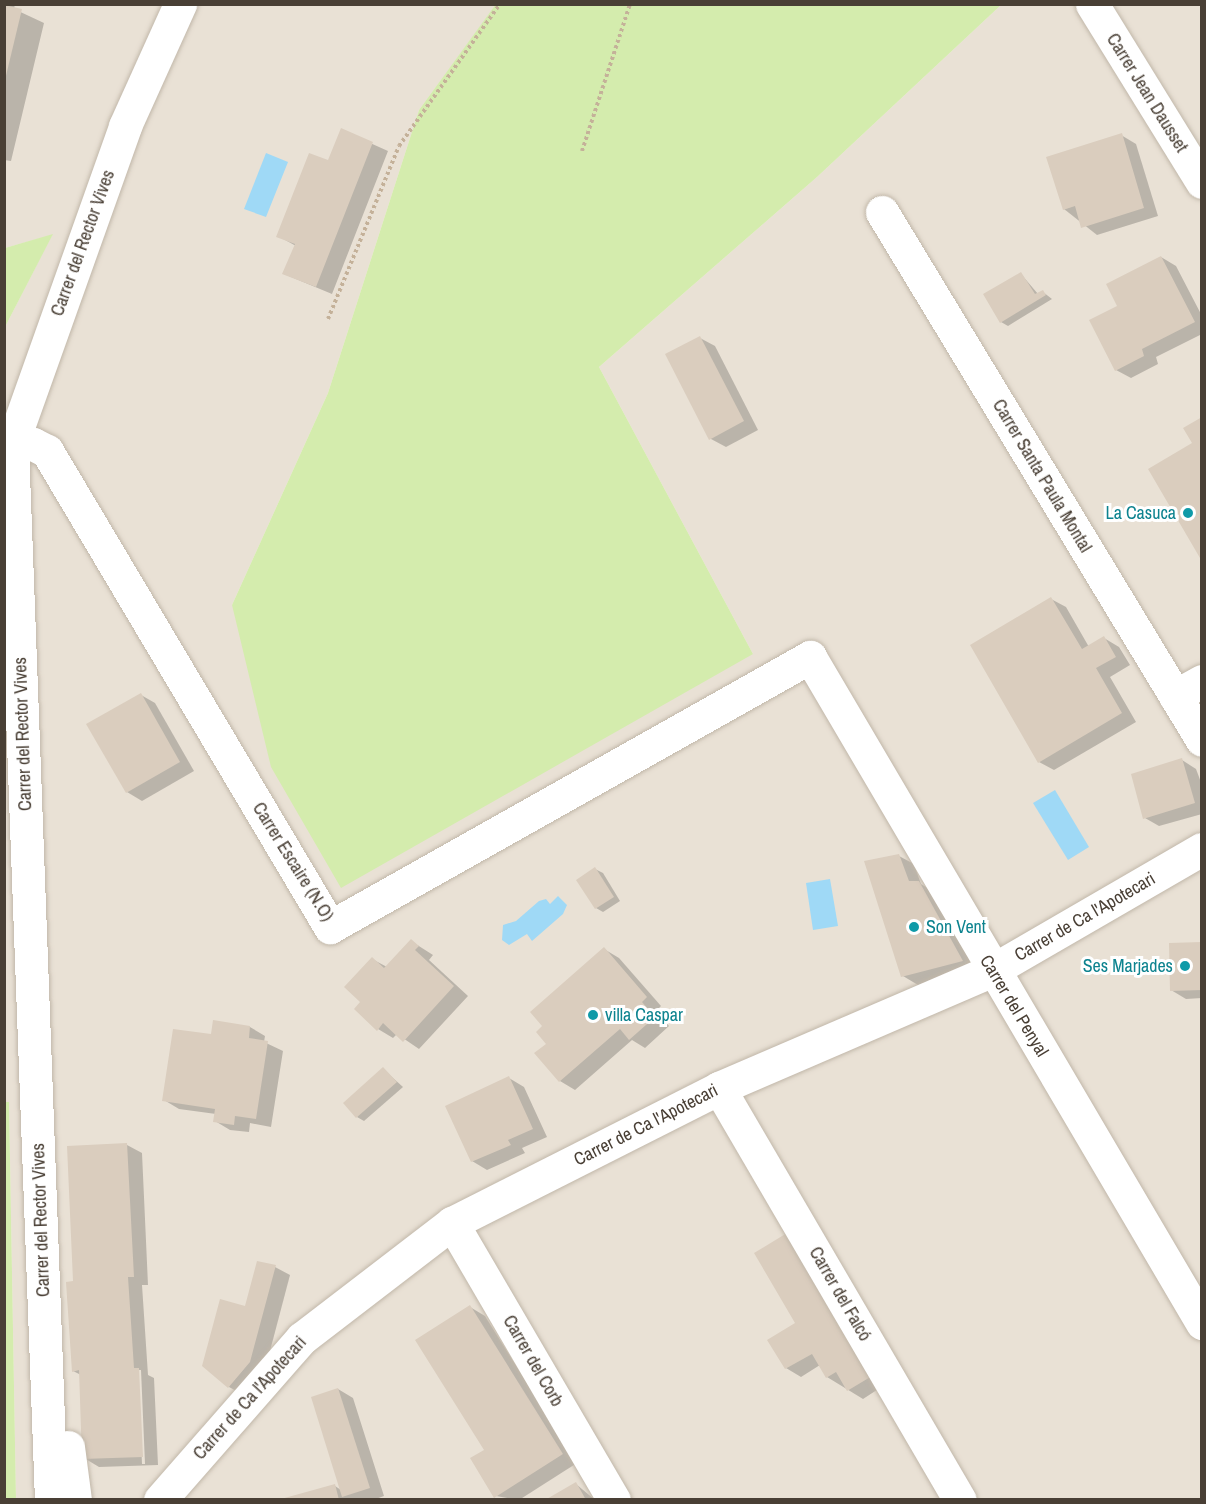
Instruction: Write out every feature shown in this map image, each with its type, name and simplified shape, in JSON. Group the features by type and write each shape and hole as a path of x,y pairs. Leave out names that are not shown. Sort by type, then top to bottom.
{"street":[{"name":"Carrer del Rector Vives","path":"51,1500 12,444 125,126 180,4"},
{"name":"Carrer Jean Dausset","path":"1092,4 1202,182"},
{"name":"Carrer Santa Paula Montal","path":"882,212 1188,688 1202,740"},
{"name":"Carrer Escaire (N.O)","path":"12,444 33,444 47,451 330,927 810,657"},
{"name":"Carrer del Penyal","path":"810,657 1202,1323"},
{"name":"Carrer de Ca l'Apotecari","path":"160,1500 302,1338 452,1223 719,1088 993,970 1202,849"},
{"name":"Carrer del Falcó","path":"719,1088 960,1500"},
{"name":"Carrer del Corb","path":"452,1223 614,1500"},
{"path":"48,1423 66,1425 75,1500"}],"path":[{"path":"328,319 399,146 500,4"},
{"path":"582,151 630,4"}],"shaded area":[{"path":"169,4 194,12 199,4 496,5 419,110 328,393 232,605 753,654 599,367 817,177 1001,5 1201,5 1201,1499 16,1499 9,1102 5,1102 5,327 52,235 5,248 5,5"}],"green space":[{"path":"496,4 1001,5 817,177 599,367 753,654 341,888 271,767 232,605 328,393 419,110"},
{"path":"53,234 5,327 5,248"},
{"path":"4,1102 9,1102 16,1500 4,1499"}],"water":[{"path":"266,153 288,162 266,217 244,209"},
{"path":"1055,790 1089,847 1068,860 1033,803"},
{"path":"830,879 838,926 813,930 806,883"},
{"path":"558,896 567,905 563,914 532,941 527,934 509,945 502,940 503,925 516,921 539,901 546,899 550,904"}],"building":[{"path":"4,5 22,9 5,80 4,80"},
{"path":"341,128 373,142 316,287 282,274 295,244 276,237 309,153 328,160"},
{"path":"1122,133 1144,208 1081,228 1075,206 1063,210 1046,157"},
{"path":"1161,256 1195,322 1142,349 1144,356 1115,371 1089,320 1117,306 1106,284"},
{"path":"1021,272 1035,294 1043,290 1046,295 1000,323 983,294"},
{"path":"700,336 744,421 709,440 665,354"},
{"name":"La Casuca","path":"1202,417 1202,557 1200,558 1148,469 1192,443 1183,428"},
{"path":"1051,597 1082,649 1104,636 1116,657 1096,668 1122,713 1038,763 970,645"},
{"path":"141,693 180,762 126,793 86,724"},
{"path":"1182,758 1195,803 1143,819 1131,774"},
{"name":"Son Vent","path":"899,854 909,881 919,881 963,961 901,977 864,861"},
{"path":"595,867 614,897 595,909 576,880"},
{"path":"411,939 419,946 415,950 454,986 403,1042 383,1023 377,1031 354,1009 360,1002 344,987 372,957 384,968"},
{"name":"Ses Marjades","path":"1202,942 1202,990 1170,991 1169,943"},
{"name":"villa Caspar","path":"604,947 647,997 642,1002 655,1017 629,1040 620,1029 559,1082 534,1053 546,1044 536,1032 542,1026 530,1012"},
{"path":"213,1020 250,1026 249,1038 268,1041 256,1119 235,1116 234,1125 213,1122 215,1109 162,1101 173,1029 211,1034"},
{"path":"383,1067 397,1082 356,1118 343,1103"},
{"path":"509,1076 533,1129 508,1140 511,1145 471,1162 445,1106"},
{"path":"127,1143 134,1277 128,1277 134,1368 139,1368 143,1457 82,1459 79,1370 72,1372 66,1282 73,1281 67,1146"},
{"path":"787,1233 872,1376 847,1391 836,1372 826,1378 812,1354 785,1369 767,1340 795,1323 754,1253"},
{"path":"257,1261 276,1265 250,1362 228,1388 202,1366 220,1299 245,1306"},
{"path":"470,1305 563,1454 494,1498 470,1458 484,1450 415,1340"},
{"path":"338,1388 370,1488 342,1497 311,1397"},
{"path":"576,1482 586,1500 545,1500"},
{"path":"335,1484 339,1500 281,1500 281,1499"}],"place":[{"name":"La Casuca","path":"1188,513"},
{"name":"Son Vent","path":"914,927"},
{"name":"Ses Marjades","path":"1185,966"},
{"name":"villa Caspar","path":"593,1015"}]}
